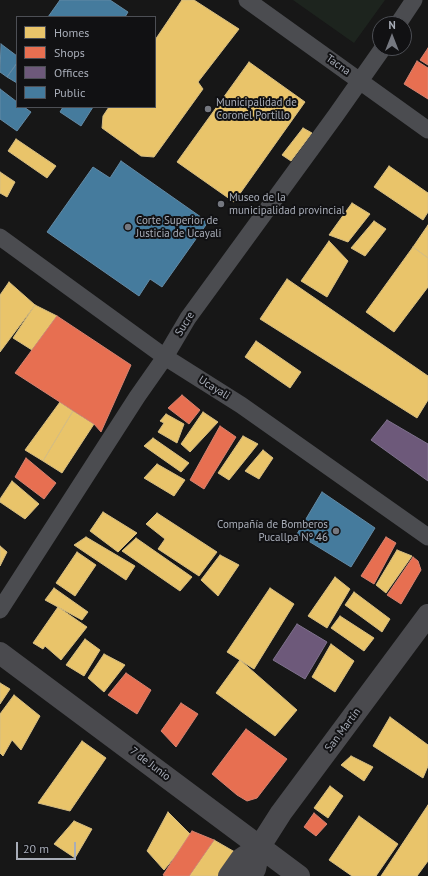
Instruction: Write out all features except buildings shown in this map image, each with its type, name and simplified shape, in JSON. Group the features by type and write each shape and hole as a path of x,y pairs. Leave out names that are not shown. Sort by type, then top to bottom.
{"main road":[{"name":"San Martín","path":"250,876 255,869 260,846 281,814 428,615"},
{"name":"7 de Junio","path":"0,652 299,876"},
{"name":"San Martín","path":"229,876 241,859 260,846"}],"street":[{"name":"Tacna","path":"247,0 428,130"},
{"path":"403,16 414,0"},
{"name":"Sucre","path":"0,610 137,397 165,357 188,318 377,56"},
{"name":"Ucayali","path":"0,237 165,357 241,405 428,537"}],"shaded area":[{"path":"293,0 385,0 354,43"}],"place":[{"name":"Municipalidad de Coronel Portillo","path":"208,109"},
{"name":"Museo de la municipalidad provincial","path":"221,204"},
{"name":"Corte Superior de Justicia de Ucayali","path":"128,227"},
{"name":"Compañía de Bomberos Pucallpa Nº 46","path":"336,531"}]}
